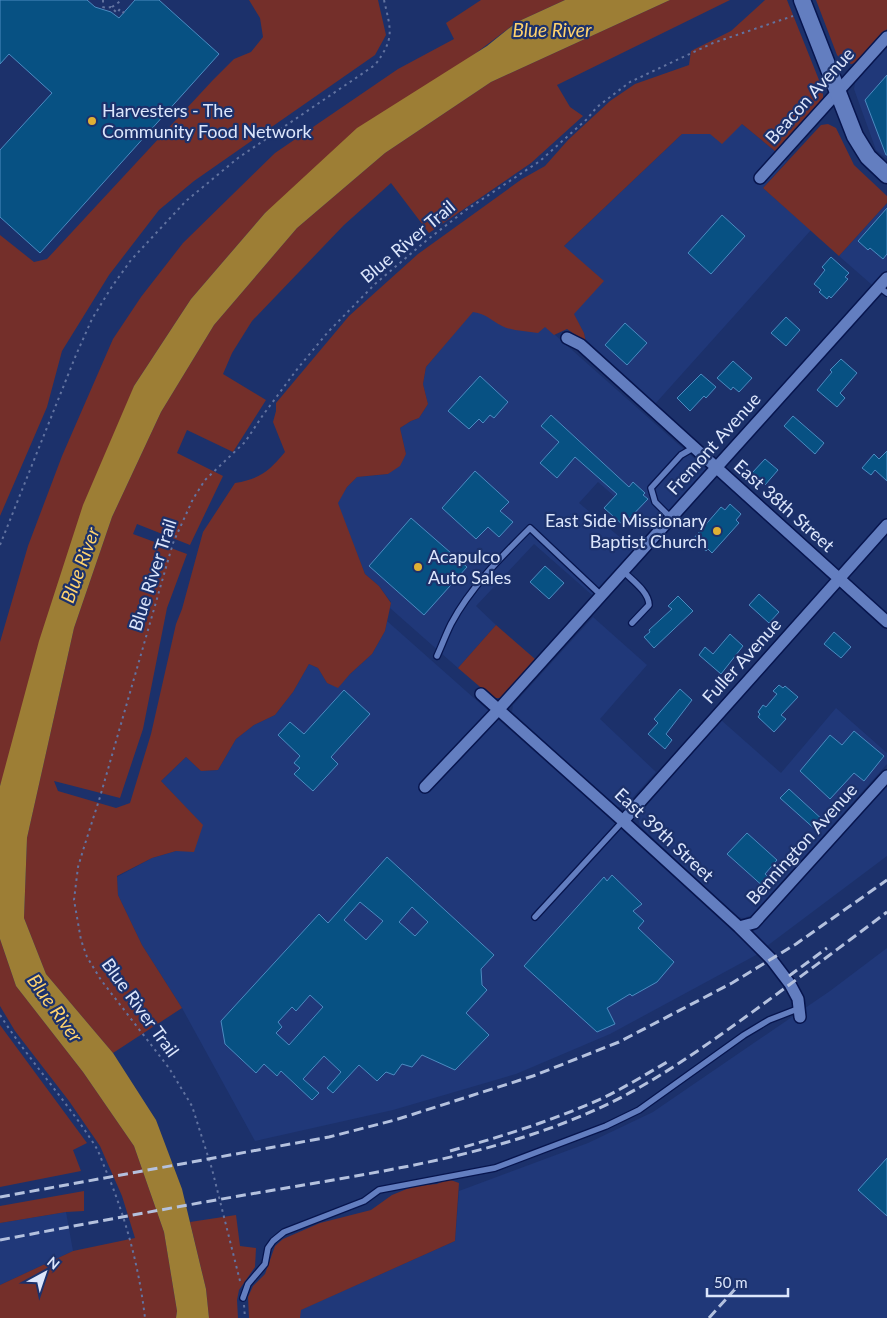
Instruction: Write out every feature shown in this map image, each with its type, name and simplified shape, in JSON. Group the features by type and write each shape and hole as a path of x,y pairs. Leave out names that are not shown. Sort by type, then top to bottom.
{"main road":[{"path":"804,5 855,136 868,157 887,175"}],"street":[{"name":"Beacon Avenue","path":"760,178 887,37"},
{"name":"Fremont Avenue","path":"425,788 884,286"},
{"name":"East 38th Street","path":"567,338 581,344 693,448 887,622"},
{"name":"Fuller Avenue","path":"623,821 887,525"},
{"name":"East 39th Street","path":"481,694 623,821 771,959 790,984 798,999 800,1012"},
{"name":"Bennington Avenue","path":"739,928 754,923 887,776"}],"lane":[{"path":"671,518 655,502 651,488 681,456 693,448"},
{"path":"437,656 452,624 468,597 499,560 530,528 602,595"},
{"path":"623,571 649,600 649,605 632,623"},
{"path":"535,917 623,821"},
{"path":"243,1298 248,1284 265,1264 268,1248 284,1232 364,1201 379,1190 495,1168 606,1126 639,1110 744,1035 769,1020 800,1012"}],"path":[{"path":"103,0 103,7 111,7 122,0"},
{"path":"0,545 76,355 92,320 111,288 131,260 186,201 238,158 375,65 385,52 390,40 389,23 384,0"},
{"path":"115,5 124,13"},
{"name":"Blue River Trail","path":"245,1318 241,1283 217,1186 192,1106 169,1068 101,980 87,957 74,900 78,867 84,844 100,797 172,543 193,499 205,480 245,442 298,368 328,332 375,284 466,210 540,161 587,119 597,107 630,82 713,43 804,5"},
{"path":"111,7 117,13 120,9"},
{"path":"0,1016 96,1146 121,1209 135,1253 145,1318"}],"shaded area":[{"path":"249,0 378,0 386,35 375,55 194,181 159,210 109,275 62,351 47,407 0,516 0,235 34,262 47,259 212,81 234,59 251,52 263,37 260,18"},
{"path":"481,0 565,0 517,22 265,213 191,299 134,386 0,786 0,642 28,546 62,456 113,339 141,297 183,243 275,153 398,69 454,39 446,23"},
{"path":"670,0 730,0 557,85 570,107 583,116 531,163 429,233 391,183 344,225 252,321 232,353 223,374 266,400 233,452 187,430 177,453 223,476 190,545 137,524 133,534 187,554 167,608 143,729 120,798 54,781 58,791 116,808 130,803 151,734 176,624 182,609 203,532 235,483 251,479 263,473 285,452 273,422 276,403 349,316 418,254 522,179 545,166 568,140 610,101 635,84 689,65 691,51 731,31 765,0 787,0 823,90 823,100 776,152 742,124 722,144 710,134 682,134 564,246 604,281 574,314 584,333 586,342 567,329 554,335 545,327 538,333 515,330 506,328 482,314 473,312 426,367 423,384 428,404 419,418 400,428 406,454 400,466 388,474 357,477 347,487 338,503 365,574 379,586 391,603 385,631 372,654 338,688 327,683 318,668 309,664 293,692 275,715 254,725 236,739 218,770 201,771 186,757 161,781 203,825 194,852 176,851 152,858 117,876 118,895 142,945 182,1008 113,1053 46,974 24,918 27,838 74,628 112,517 161,412 214,325 297,228 385,153 491,82"},
{"path":"816,0 887,0 887,29 859,60 852,64 844,63 837,55"},
{"path":"887,47 887,159 876,150 854,89 855,83"},
{"path":"742,124 787,161 763,188 811,230 655,404 586,342 584,333 574,315 564,246 682,134 710,134"},
{"path":"828,124 836,128 854,165 887,196 887,203 839,256 763,188 821,125"},
{"path":"887,203 887,298 839,256"},
{"path":"473,311 483,313 502,326 545,326 706,469 652,529 598,482 579,503 634,549 592,595 534,544 476,606 496,625 458,668 390,608 391,602 379,586 365,574 337,503 347,487 357,477 388,474 406,454 400,428 419,418 428,404 423,384 426,367"},
{"path":"593,617 647,665 600,719 656,772 624,807 617,807 512,712 513,705"},
{"path":"387,621 605,814 758,954 610,1034 516,1074 393,1110 255,1141 182,1008 142,945 118,895 117,877 152,858 176,851 202,825 161,781 186,757 201,771 218,770 236,739 254,725 275,715 293,692 309,664 318,668 327,683 338,687 372,654 385,631"},
{"path":"496,625 535,659 501,698 493,698 458,668"},
{"path":"836,708 887,753 887,764 752,915 744,918 737,917 640,826 638,819 641,812 721,720 781,773"},
{"path":"887,785 887,856 767,946 753,932"},
{"path":"0,939 16,986 83,1072 134,1146 164,1232 177,1311 176,1318 0,1318 0,1285 73,1251 135,1238 122,1196 100,1146 69,1101 15,1031 0,1006"},
{"path":"887,948 887,1318 300,1318 300,1310 455,1241 459,1191 588,1143 653,1112 830,991"},
{"path":"0,1025 87,1143 73,1150 81,1171 0,1187"},
{"path":"448,1179 459,1183 455,1241 301,1310 300,1318 249,1318 248,1297 253,1286 265,1274 275,1246 283,1239 320,1223 371,1210 392,1195 414,1186 437,1184"},
{"path":"84,1191 84,1211 66,1212 0,1223 0,1206"},
{"path":"66,1212 73,1251 0,1285 0,1223"},
{"path":"236,1215 240,1246 256,1248 255,1267 239,1290 237,1300 238,1318 209,1318 206,1289 190,1222"}],"water":[{"name":"Blue River","path":"565,0 670,0 491,82 385,153 297,228 214,325 161,412 112,517 74,628 27,838 24,918 46,974 113,1053 156,1120 182,1189 206,1289 209,1318 176,1318 177,1311 164,1232 134,1146 83,1072 16,986 0,939 0,786 39,641 83,505 134,386 191,299 265,213 357,128 487,46 517,22"}],"building":[{"name":"Harvesters - The Community Food Network","path":"0,0 87,0 95,7 111,12 119,18 135,0 159,0 219,54 40,253 0,217 0,150 52,93 9,54 0,64"},
{"path":"887,75 887,155 886,155 865,100"},
{"path":"887,208 887,254 883,259 858,241"},
{"path":"722,215 745,236 711,274 688,253"},
{"path":"831,257 849,273 845,277 848,279 831,298 829,296 827,299 814,284 825,270 822,267"},
{"path":"786,317 800,330 786,346 771,333"},
{"path":"625,323 647,343 627,365 605,345"},
{"path":"841,359 857,373 840,393 845,398 837,407 817,390 832,372 830,370"},
{"path":"733,361 752,378 739,392 733,387 731,390 717,378"},
{"path":"701,374 716,387 706,398 704,396 690,411 677,398"},
{"path":"480,376 508,402 494,418 490,415 483,423 479,419 469,429 448,411"},
{"path":"551,415 629,487 633,482 645,493 643,495 648,499 623,525 604,508 617,494 575,457 557,478 540,463 559,442 541,426"},
{"path":"793,416 824,443 815,454 784,426"},
{"path":"887,451 887,481 875,470 871,475 862,468 874,454 879,459"},
{"path":"765,459 778,470 765,485 752,473"},
{"path":"475,471 509,502 500,511 513,522 499,537 488,527 476,539 442,508"},
{"name":"East Side Missionary Baptist Church","path":"730,504 741,514 736,520 739,523 712,553 708,549 706,551 694,538 721,507 725,510"},
{"name":"Acapulco Auto Sales","path":"411,518 467,567 424,615 369,566"},
{"path":"545,566 564,583 549,599 530,582"},
{"path":"759,594 779,612 769,623 749,605"},
{"path":"678,596 693,611 654,648 644,637 672,609 668,606"},
{"path":"834,632 851,647 841,658 824,644"},
{"path":"730,634 743,646 721,674 699,655 705,647 713,654"},
{"path":"779,685 783,688 785,686 798,697 781,715 786,719 774,732 758,717 760,714 758,712 763,705 766,707 777,694 773,691"},
{"path":"680,689 692,700 666,734 672,740 665,749 648,734 658,723 654,719"},
{"path":"344,690 370,714 331,757 338,764 313,791 294,774 300,768 294,763 300,756 278,735 290,722 304,734"},
{"path":"854,731 884,756 864,781 854,773 830,799 800,771 830,735 842,745"},
{"path":"789,789 825,822 817,831 780,798"},
{"path":"747,833 777,860 765,874 772,880 765,888 727,854"},
{"path":"387,857 494,955 481,969 482,985 487,990 466,1013 489,1035 455,1070 422,1055 412,1067 402,1064 394,1075 386,1072 377,1081 359,1065 333,1093 327,1088 341,1072 324,1056 303,1079 319,1093 312,1100 281,1071 277,1076 264,1064 256,1073 225,1044 221,1021 319,914 328,923","holes":["360,902 383,921 366,940 344,920","412,907 428,922 415,936 399,922","310,995 323,1007 289,1045 276,1033 282,1027 278,1022 292,1007 296,1011"]},
{"path":"612,875 642,904 633,911 644,921 638,928 674,962 657,982 632,996 630,994 607,1008 615,1024 597,1032 524,966 604,877 607,881"},
{"path":"887,1158 887,1216 858,1190"}],"railway":[{"path":"0,1197 329,1137 395,1120 533,1076 619,1042 732,983 796,944 887,880"},
{"path":"0,1240 443,1159 520,1138 558,1125 616,1100 675,1066 751,1013 887,912"},
{"path":"789,976 827,948"},
{"path":"450,1151 529,1127 567,1113 613,1093 669,1061"},
{"path":"709,1318 736,1288"}],"place":[{"name":"Harvesters - The Community Food Network","path":"92,121"},
{"name":"East Side Missionary Baptist Church","path":"717,531"},
{"name":"Acapulco Auto Sales","path":"418,567"}]}
